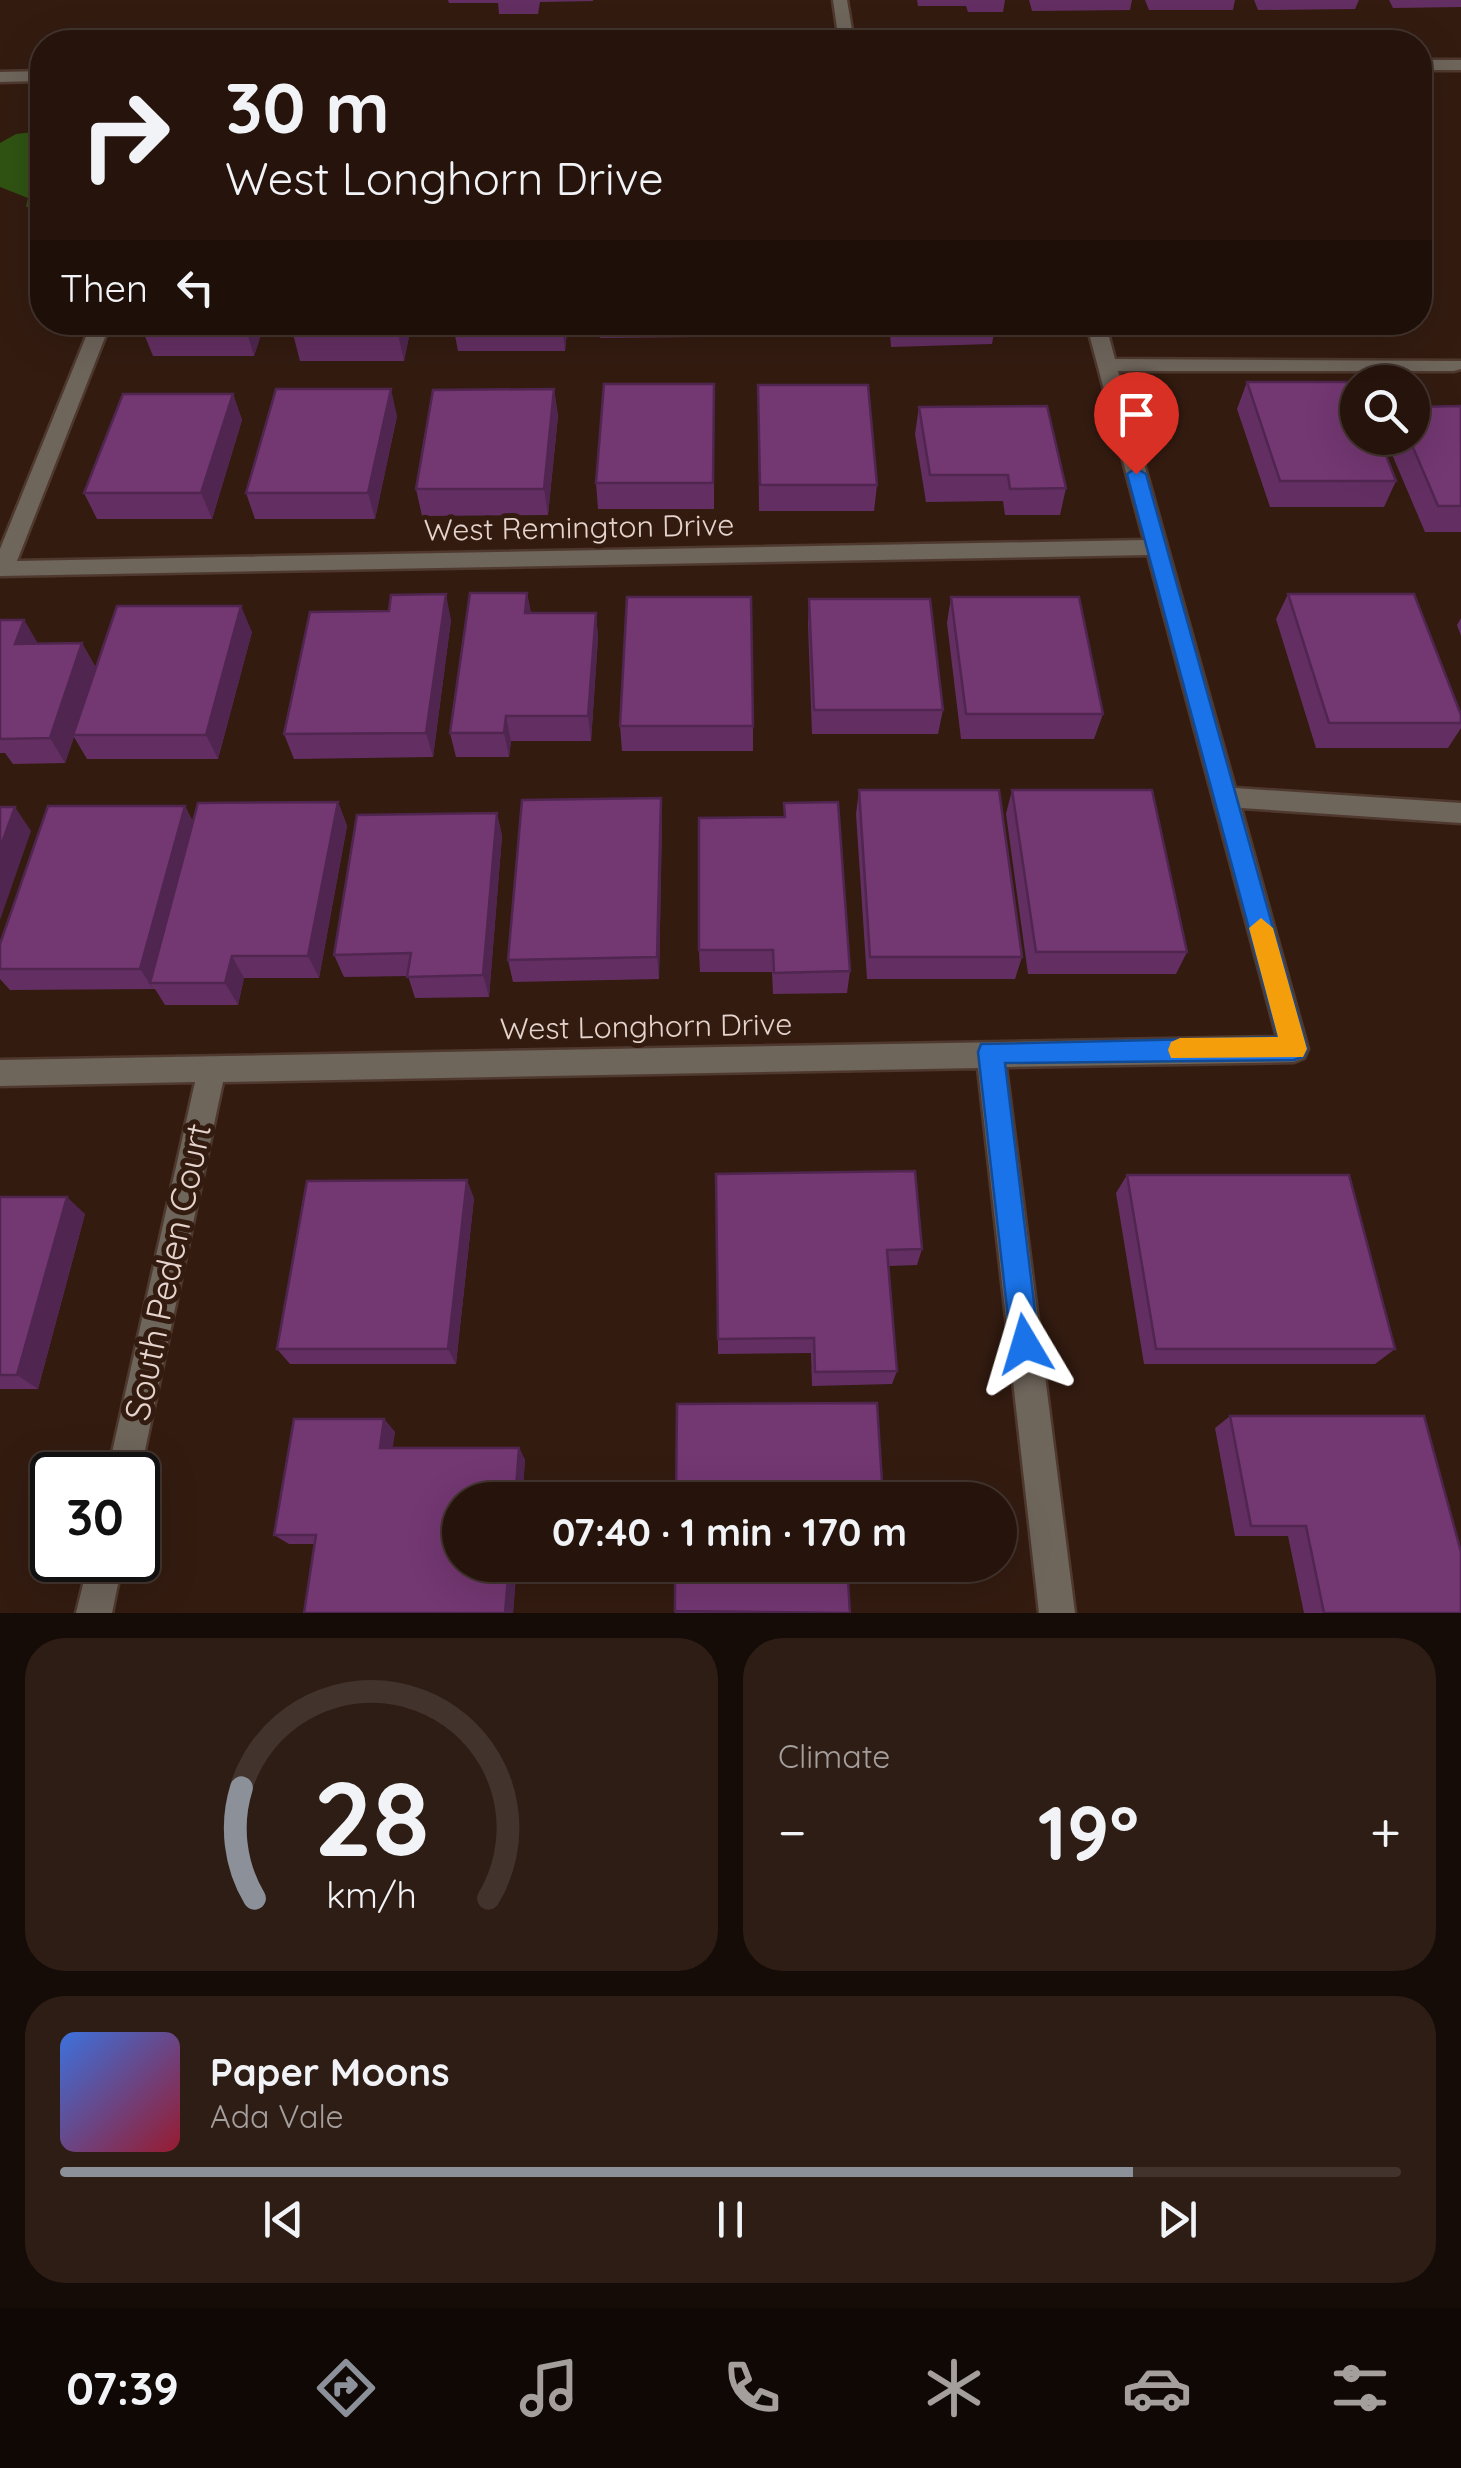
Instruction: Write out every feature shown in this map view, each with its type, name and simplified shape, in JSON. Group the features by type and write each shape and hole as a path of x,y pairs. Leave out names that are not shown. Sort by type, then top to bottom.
{"street":[{"path":"840,0 845,30"},
{"path":"1432,65 1461,65"},
{"path":"0,77 30,76"},
{"name":"West Remington Drive","path":"97,335 3,569 1156,547"},
{"path":"1098,335 1225,797 1461,813"},
{"path":"1106,366 1454,365"},
{"name":"West Longhorn Drive","path":"0,1074 1294,1049 1225,797"},
{"path":"990,1052 1057,1613"},
{"name":"South Peden Court","path":"129,1452 212,1069"},
{"path":"94,1613 101,1582"}],"green space":[{"path":"30,132 30,207 26,207 28,198 0,187 0,143 16,134"}],"building":[{"path":"1247,382 1340,382 1340,455 1386,455 1396,481 1280,481"},
{"path":"604,384 714,384 713,483 596,483"},
{"path":"758,385 868,385 877,485 760,485"},
{"path":"276,389 391,389 368,493 246,493"},
{"path":"554,389 544,489 416,489 433,390"},
{"path":"123,394 233,394 201,493 84,493"},
{"path":"1047,406 1066,488 1010,489 1008,475 930,475 919,407"},
{"path":"1461,406 1461,506 1438,506 1416,455 1430,455 1430,407"},
{"path":"470,593 527,593 525,613 596,613 588,716 506,716 504,733 450,733"},
{"path":"446,594 426,733 284,734 310,612 389,611 391,595"},
{"path":"1288,594 1414,594 1461,723 1329,723"},
{"path":"627,597 751,597 753,726 620,726"},
{"path":"951,597 1079,597 1103,714 966,714"},
{"path":"809,599 930,599 943,710 814,710"},
{"path":"117,606 241,606 206,735 73,735"},
{"path":"0,620 24,620 15,644 82,643 50,738 0,739"},
{"path":"859,790 999,790 1022,957 870,957"},
{"path":"1012,790 1152,790 1187,952 1036,952"},
{"path":"661,798 657,957 508,960 522,800"},
{"path":"338,802 308,956 232,956 225,983 150,983 198,803"},
{"path":"838,802 850,971 774,973 773,950 699,950 699,818 785,817 784,803"},
{"path":"48,806 185,806 140,969 0,969 0,944"},
{"path":"0,807 15,807 0,848"},
{"path":"497,813 483,975 407,977 411,953 334,955 357,815"},
{"path":"915,1171 922,1249 887,1250 897,1371 815,1372 814,1338 718,1339 716,1174"},
{"path":"1127,1175 1349,1175 1395,1349 1156,1349"},
{"path":"467,1180 448,1349 277,1349 307,1181"},
{"path":"0,1197 67,1197 17,1375 0,1375"},
{"path":"877,1403 882,1482 676,1482 677,1404"},
{"path":"1230,1416 1424,1416 1461,1552 1461,1613 1324,1613 1306,1526 1251,1526"},
{"path":"294,1419 384,1419 380,1448 519,1448 516,1482 442,1482 442,1582 508,1582 505,1613 304,1613 316,1535 274,1535"},
{"path":"675,1582 848,1582 850,1613 675,1611"}],"slow traffic":[{"path":"1180,1050 1294,1049 1261,928"}],"route":[{"path":"1025,1344 990,1052 1294,1049 1136,474"}]}
